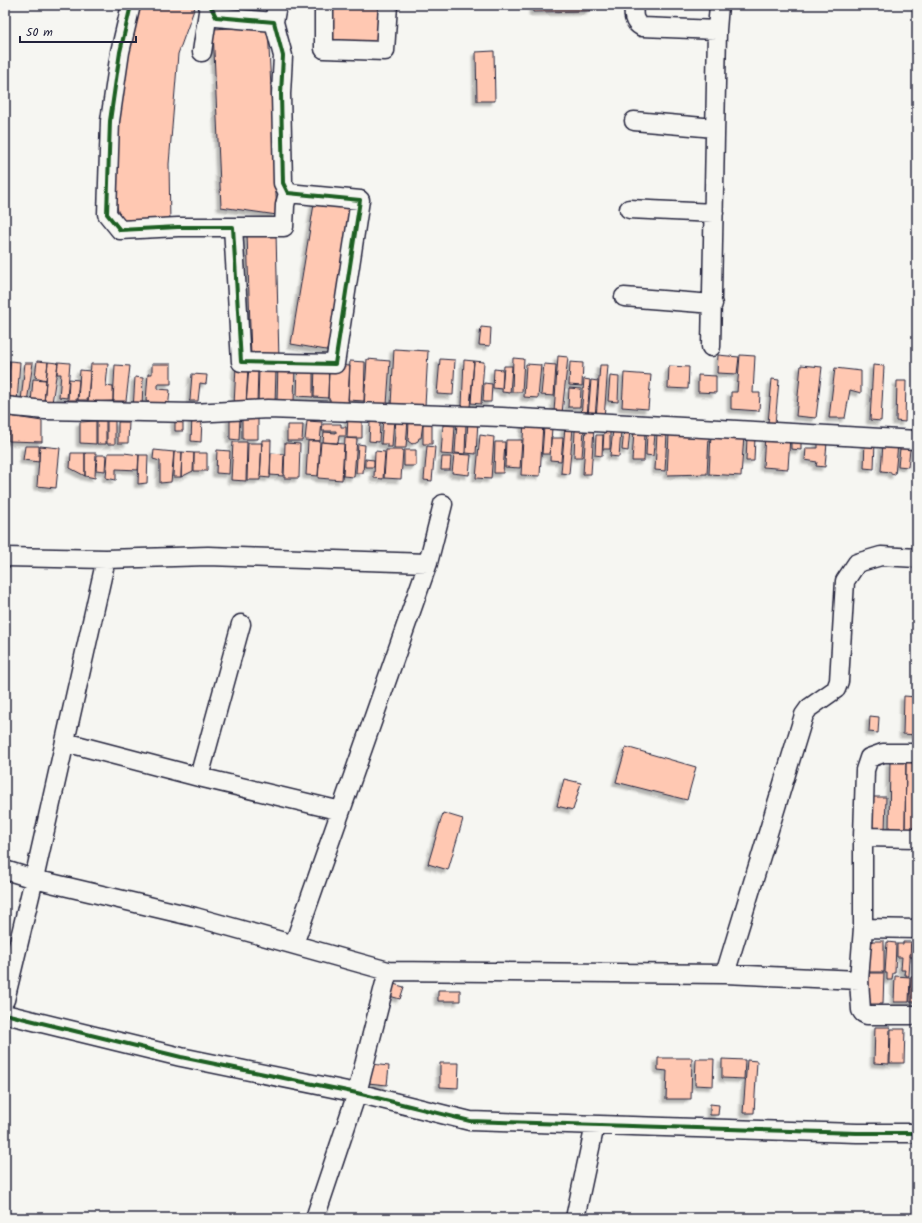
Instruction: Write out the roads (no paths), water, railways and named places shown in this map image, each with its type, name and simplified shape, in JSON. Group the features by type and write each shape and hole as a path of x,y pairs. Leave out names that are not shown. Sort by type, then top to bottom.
{"street":[{"path":"132,5 120,52 110,120 107,214 120,230 178,227 284,227 285,205 288,193 283,183 281,94 283,56 276,13 216,17 210,5"},
{"path":"202,52 210,5"},
{"path":"324,5 324,49 385,51 388,5"},
{"path":"634,5 633,17 638,25 642,27 717,30"},
{"path":"711,347 717,30 719,5"},
{"path":"634,121 715,128"},
{"path":"233,227 241,362 335,364 360,200 288,193"},
{"path":"629,209 714,213"},
{"path":"624,296 713,304"},
{"path":"5,406 52,411 192,413 268,409 486,417 917,440"},
{"path":"294,944 428,563 443,504"},
{"path":"5,557 106,559 208,556 428,563"},
{"path":"725,974 804,715 809,708 832,693 836,689 839,681 845,581 857,563 881,556 917,558"},
{"path":"5,1000 106,559"},
{"path":"199,777 241,624"},
{"path":"64,742 199,777 341,811"},
{"path":"917,753 883,753 869,758 865,770 863,928 858,980 861,1010 863,1013 867,1015 917,1015"},
{"path":"863,837 917,838"},
{"path":"5,870 196,917 388,971 725,974 858,980"},
{"path":"863,928 917,929"},
{"path":"315,1218 357,1093 388,971"},
{"path":"5,1014 181,1057 357,1093 470,1121 857,1133 917,1132"},
{"path":"575,1218 595,1125"}]}
